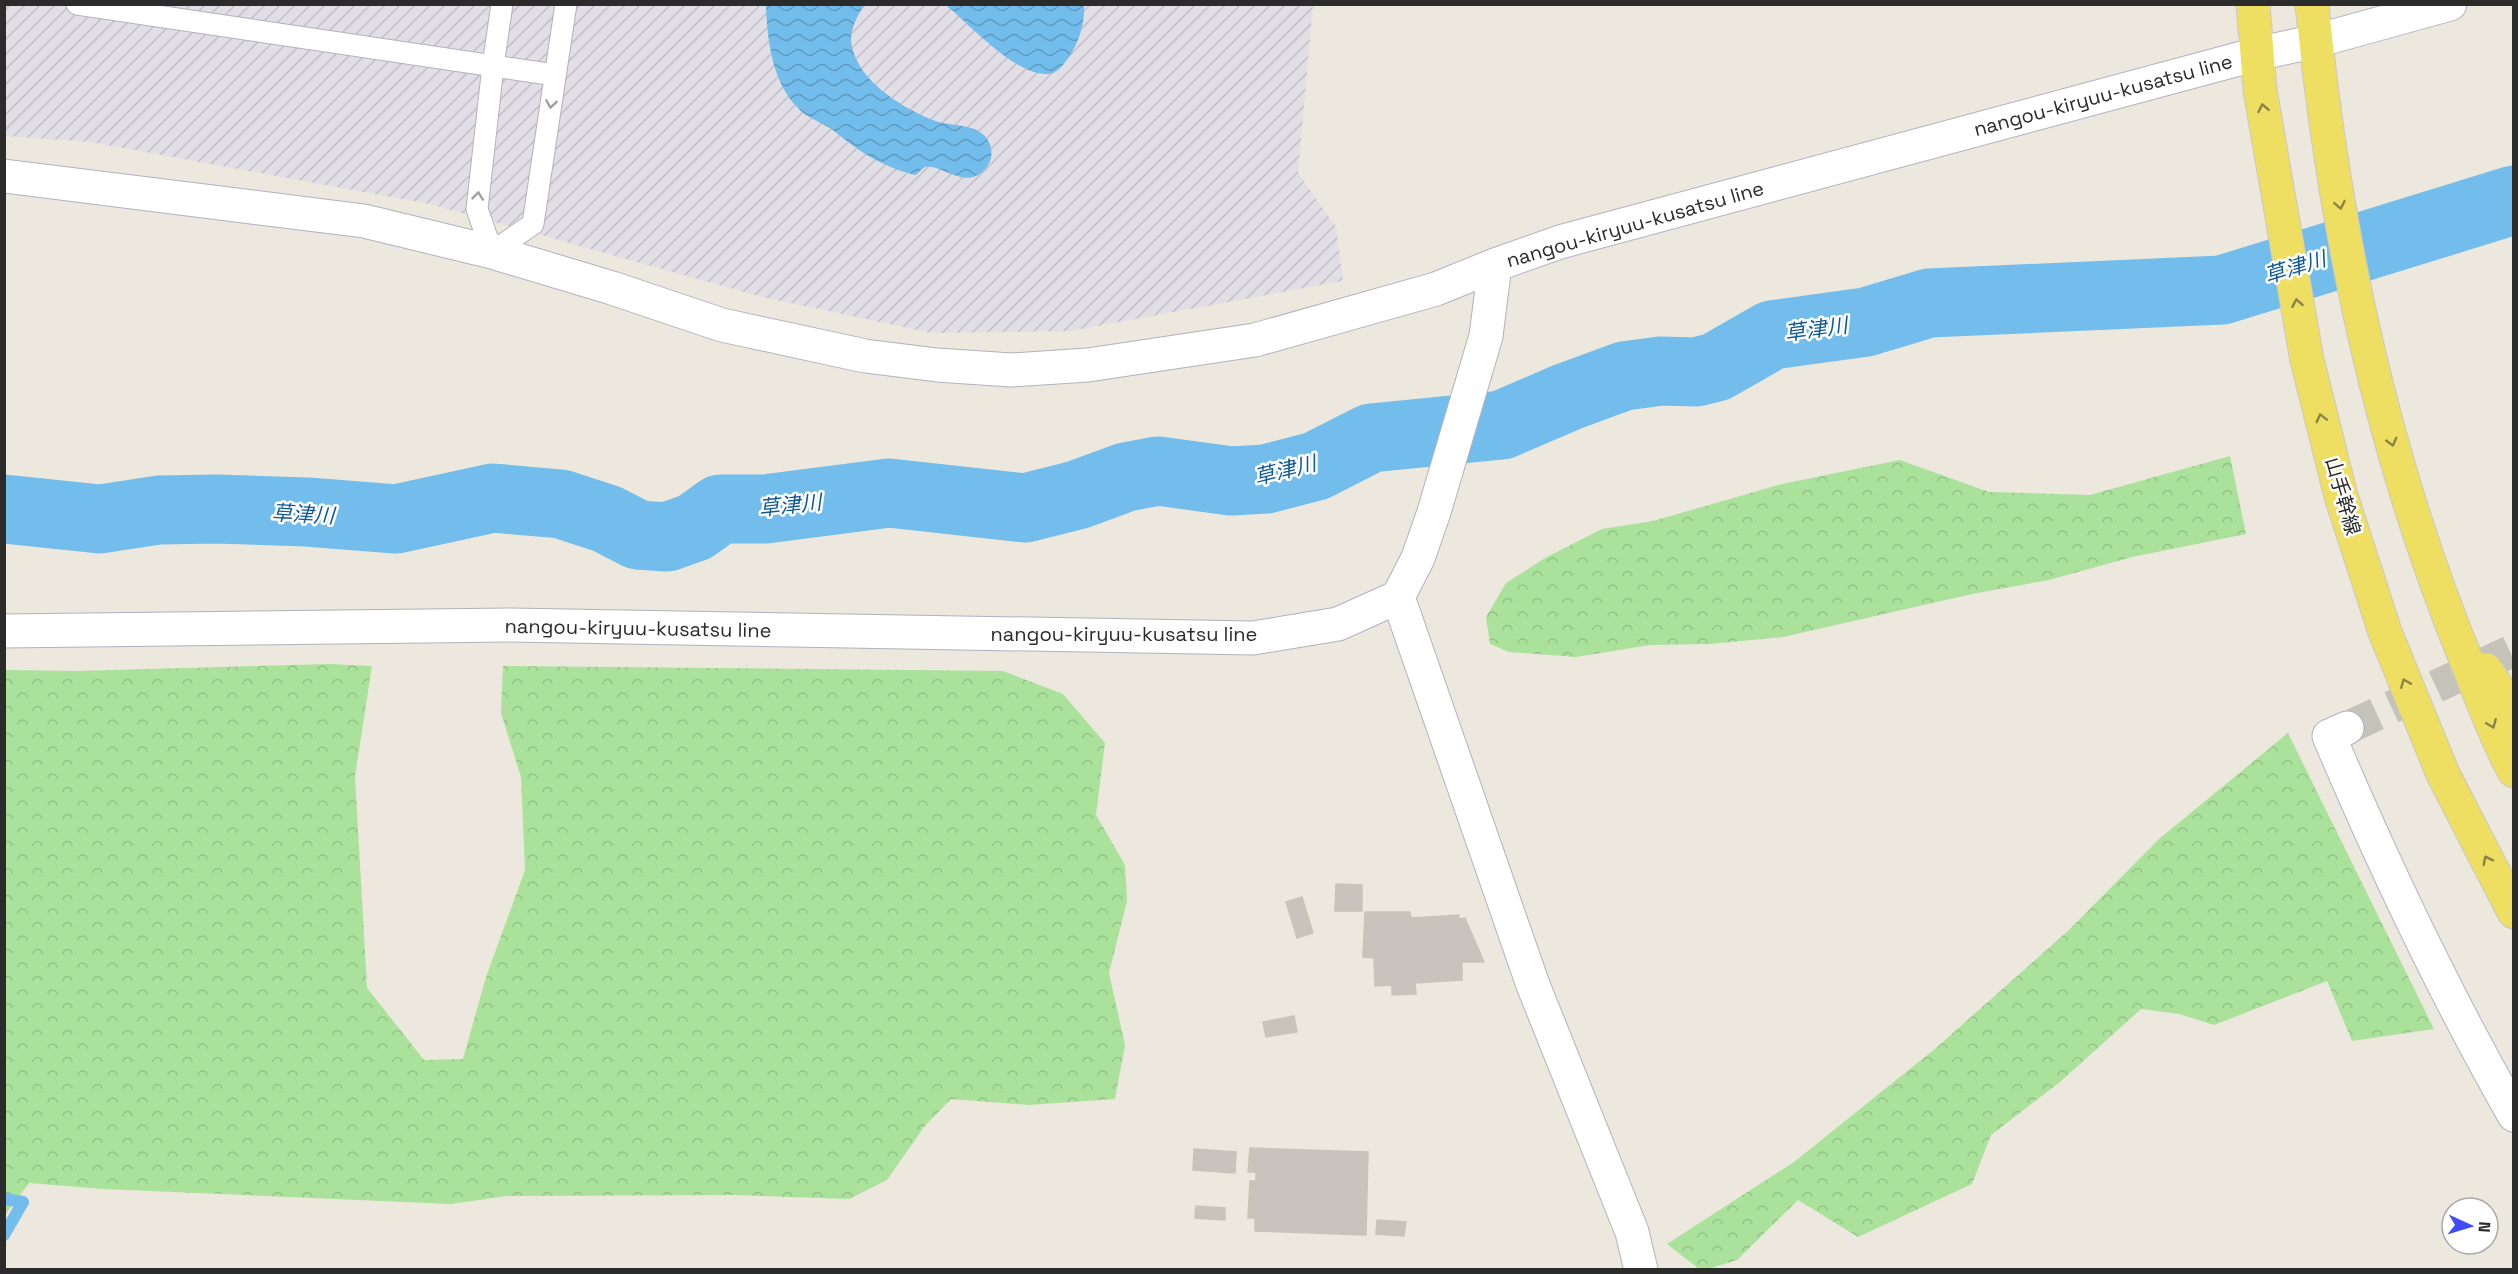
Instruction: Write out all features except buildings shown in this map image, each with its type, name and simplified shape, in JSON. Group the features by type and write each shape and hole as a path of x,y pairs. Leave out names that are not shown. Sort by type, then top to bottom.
{"main road":[{"name":"山手幹線","path":"2253,4 2260,90 2307,360 2341,496 2385,632 2443,774 2514,912"},
{"path":"2312,4 2329,147 2366,345 2400,474 2441,601 2514,771"},
{"path":"2441,601 2514,712"}],"street":[{"name":"nangou-kiryuu-kusatsu line","path":"4,631 511,625 1252,638 1338,624 1398,597 1418,558 1434,512 1486,336 1495,265 1560,242 2450,4"},
{"path":"4,176 364,221 492,252 612,288 722,325 865,356 937,365 1011,370 1088,365 1256,340 1436,290 1495,265"},
{"path":"1398,597 1533,985 1632,1232 1641,1269"},
{"path":"2347,728 2329,736 2368,830 2446,992 2514,1115"}],"lane":[{"path":"77,4 555,75"},
{"path":"502,4 477,209 492,252 533,224 566,4"}],"shaded area":[{"path":"4,5 1313,5 1298,173 1336,227 1343,281 1070,331 932,333 762,297 430,204 90,142 5,136"}],"green space":[{"path":"2230,456 2246,534 2132,557 2049,580 1972,594 1783,637 1710,644 1650,645 1576,657 1509,652 1490,644 1486,617 1506,583 1545,558 1602,529 1653,521 1782,484 1900,460 1989,492 2090,495"},
{"path":"329,664 372,666 355,776 367,988 424,1060 463,1059 486,977 525,870 521,777 501,713 503,666 1003,671 1063,694 1105,743 1096,815 1125,865 1127,901 1109,973 1125,1045 1115,1099 1029,1105 951,1099 924,1127 887,1180 849,1199 734,1195 507,1196 451,1204 103,1189 29,1183 5,1215 5,670 77,671"},
{"path":"2288,733 2434,1029 2352,1041 2327,981 2214,1025 2179,1014 2141,1009 2060,1082 1991,1135 1972,1184 1858,1237 1798,1200 1737,1260 1708,1269 1699,1269 1667,1244 1794,1162 1936,1048 2070,929 2159,839"}],"water":[{"path":"766,5 864,5 851,36 856,60 863,71 872,82 894,100 918,114 935,121 969,127 982,133 991,146 992,153 987,167 981,173 967,178 929,166 915,175 903,172 872,158 831,129 806,115 786,93 779,79 770,49"},
{"path":"946,5 1084,5 1082,25 1073,51 1060,68 1048,74 1022,67 1008,58"}],"waterway":[{"name":"草津川","path":"4,509 100,519 159,510 216,509 307,512 396,519 493,498 561,504 607,519 638,535 667,537 695,527 720,509 765,509 889,493 1025,508 1077,495 1126,477 1158,471 1231,481 1266,479 1316,466 1371,438 1502,425 1624,376 1661,371 1696,372 1716,367 1772,335 1866,322 1929,303 2222,290 2514,200"},
{"path":"4,1199 23,1202 4,1235"}],"tunnel":[{"path":"2347,728 2514,650"}]}
